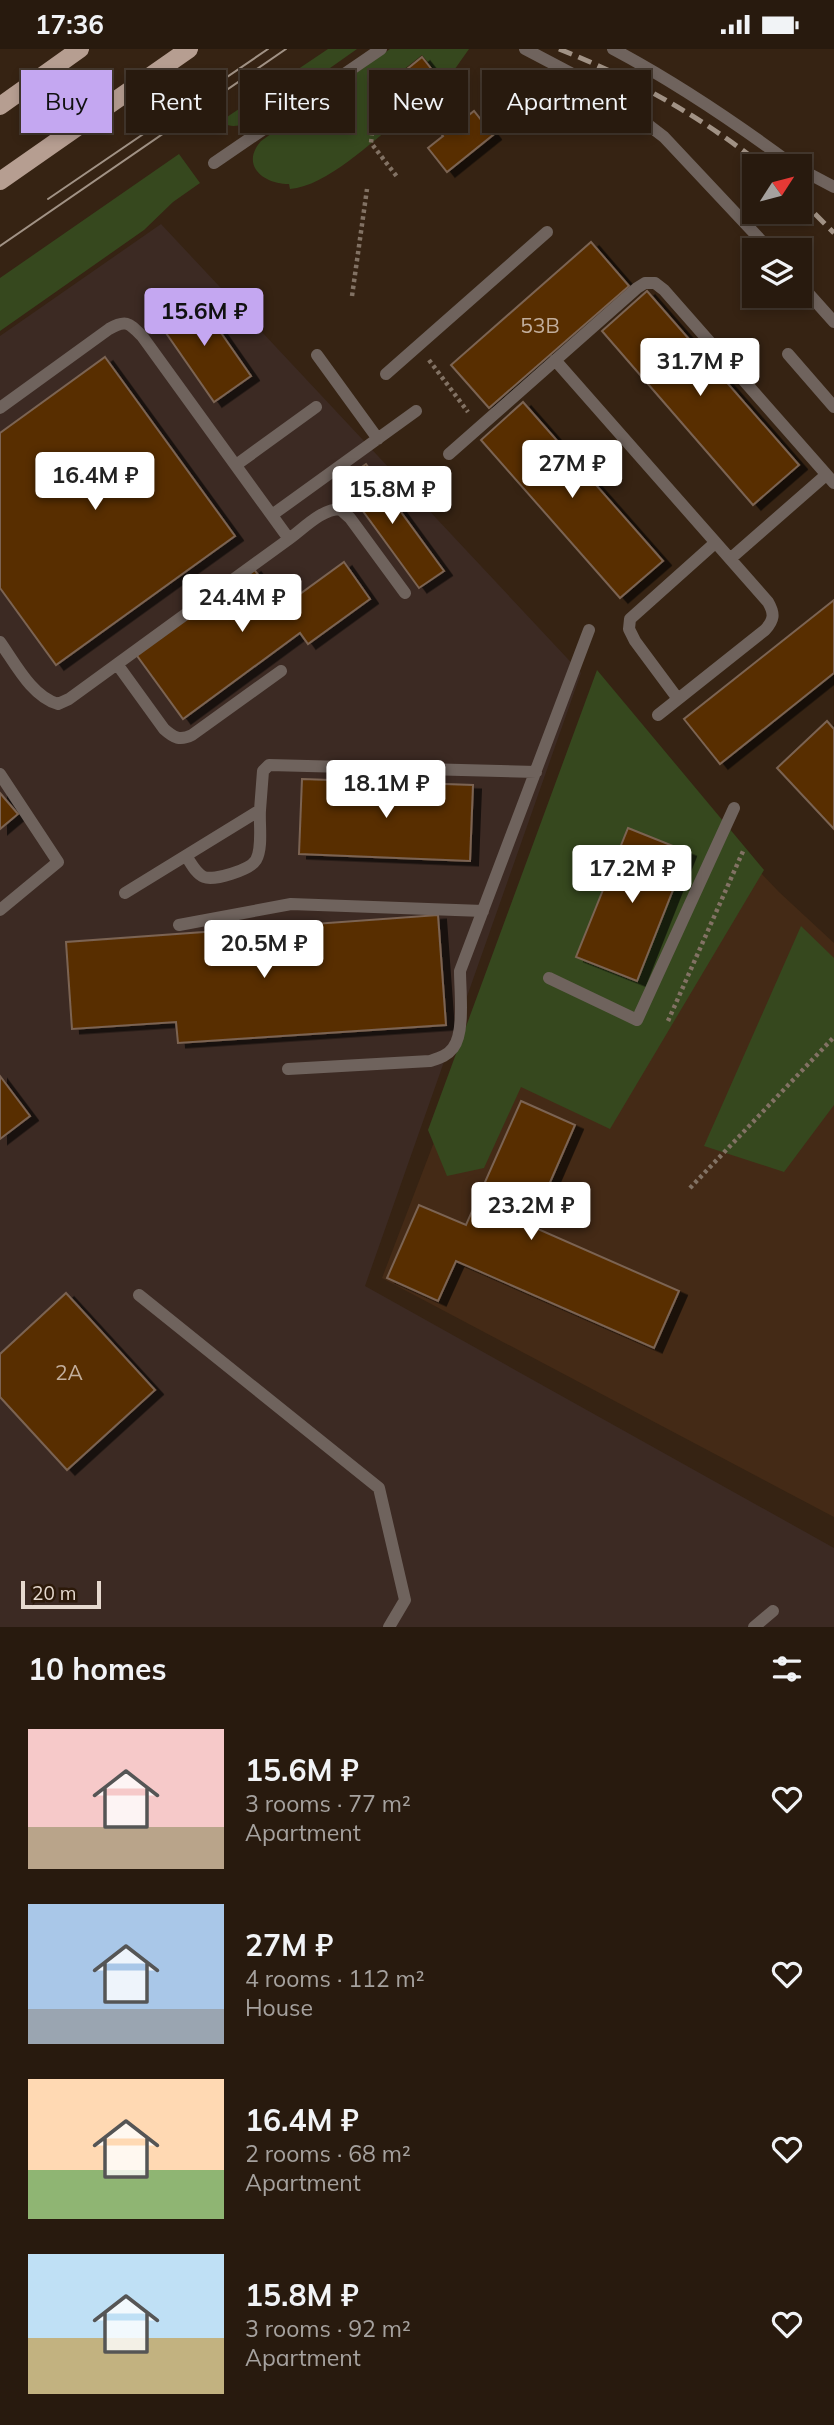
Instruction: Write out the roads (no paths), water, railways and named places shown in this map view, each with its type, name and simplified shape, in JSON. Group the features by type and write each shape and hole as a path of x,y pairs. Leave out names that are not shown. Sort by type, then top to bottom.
{"main road":[{"path":"0,106 80,49"},
{"path":"0,181 189,49"}],"lane":[{"path":"214,163 381,49"},
{"path":"526,49 603,90 664,137 759,238"},
{"path":"612,49 686,90 778,154"},
{"path":"812,175 834,187"},
{"path":"386,374 547,232"},
{"path":"449,454 637,288 645,283 654,283 830,479 730,559"},
{"path":"812,297 834,322"},
{"path":"0,408 109,329 119,323 130,324 142,336 289,539"},
{"path":"788,354 834,407"},
{"path":"317,355 378,439"},
{"path":"555,360 774,612 772,622 658,715"},
{"path":"236,465 316,407"},
{"path":"272,515 416,411"},
{"path":"0,642 37,692 48,702 58,704 332,509 340,509 350,518 405,593"},
{"path":"678,699 635,641 629,629 630,619 715,543"},
{"path":"288,1069 429,1061 443,1057 454,1047 460,1031 460,971 589,630"},
{"path":"117,664 164,729 174,738 183,740 281,671"},
{"path":"186,856 200,875 206,878 251,866 257,859 259,849 262,771 269,765 278,763 536,772"},
{"path":"0,774 58,862 0,910"},
{"path":"548,978 637,1020 734,808"},
{"path":"125,893 260,810"},
{"path":"178,925 291,904 483,911"},
{"path":"139,1295 379,1487 405,1600 388,1627"},
{"path":"754,1627 773,1611"}],"tram line":[{"path":"48,199 268,49"},
{"path":"0,246 286,49"}],"railway":[{"path":"559,49 666,100 748,154"},
{"path":"812,211 834,233"}]}
